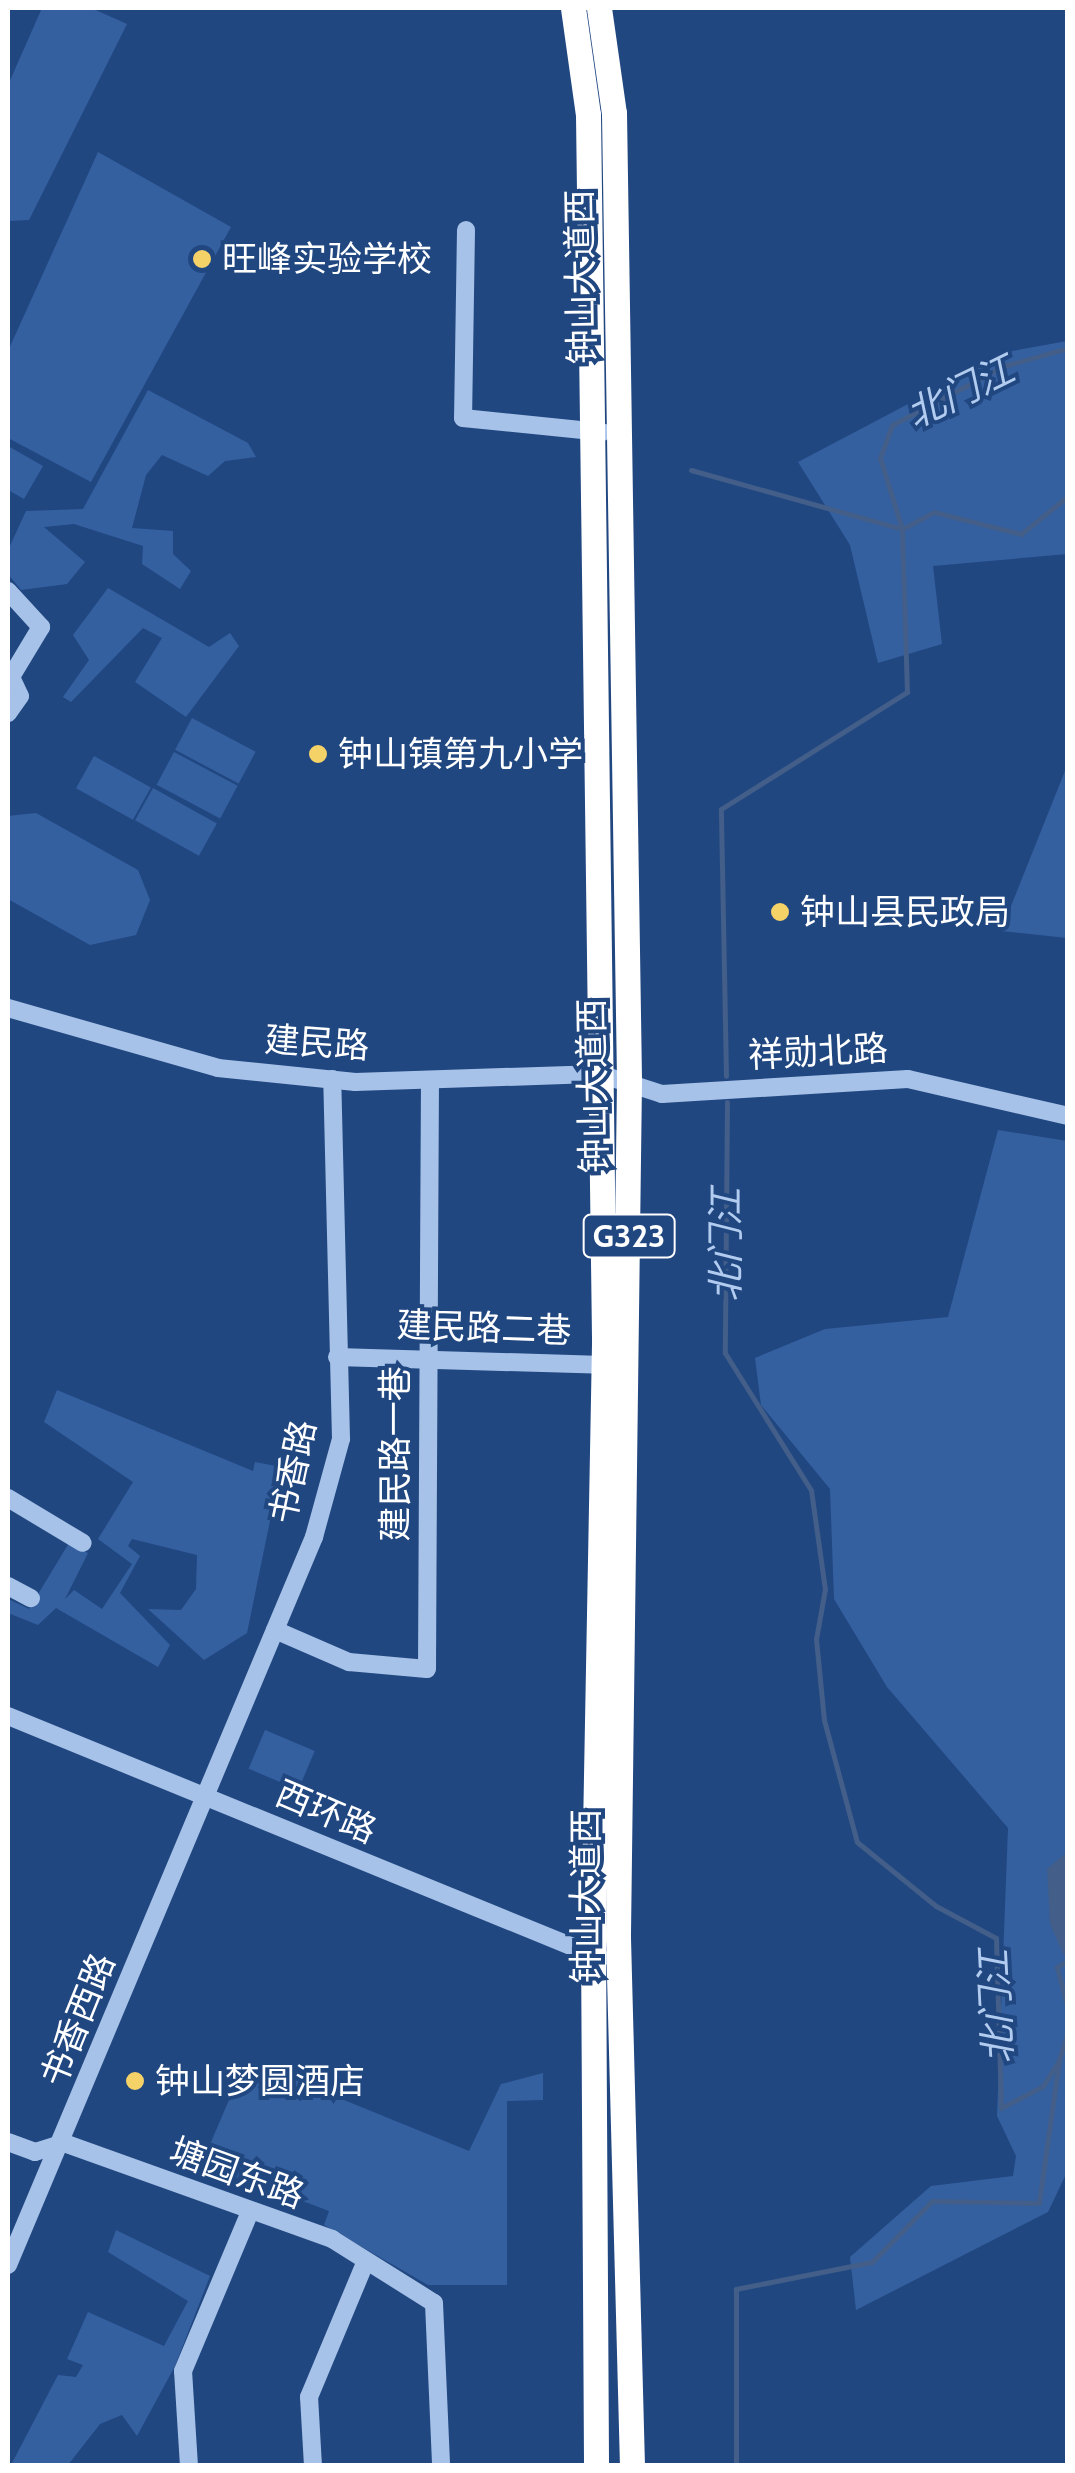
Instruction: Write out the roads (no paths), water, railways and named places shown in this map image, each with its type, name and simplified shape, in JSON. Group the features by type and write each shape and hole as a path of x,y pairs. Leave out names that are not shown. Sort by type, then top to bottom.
{"highway":[{"name":"钟山大道西","path":"573,8 588,115 605,432 629,1081 616,1366 596,2466"},
{"name":"钟山大道西","path":"599,8 614,114 605,432 600,1074 616,1366"},
{"name":"钟山大道西","path":"608,1958 632,2466"}],"street":[{"path":"466,230 463,418 605,432"},
{"path":"8,592 42,626 11,677 20,696 8,714"},
{"name":"建民路","path":"8,1008 218,1068 332,1080 600,1074 629,1081"},
{"name":"祥勋北路","path":"629,1081 662,1094 908,1079 1068,1116"},
{"name":"书香路","path":"204,1796 275,1630 341,1439 332,1080"},
{"name":"建民路一巷","path":"275,1630 349,1662 427,1669 430,1080"},
{"name":"建民路二巷","path":"337,1357 427,1356 616,1366"},
{"path":"8,1498 83,1543"},
{"path":"8,1586 31,1598"},
{"name":"西环路","path":"8,1716 608,1958"},
{"name":"书香西路","path":"8,2265 64,2143 204,1796"},
{"name":"塘园东路","path":"8,2142 35,2152 64,2143 248,2216 332,2239 434,2303 441,2466"},
{"path":"189,2466 183,2370 248,2216"},
{"path":"313,2466 310,2397 366,2261"}],"waterway":[{"name":"北门江","path":"726,1076 721,809 907,692 902,529 880,458 892,425 1004,366 1068,348"},
{"path":"691,470 902,529 934,512 1021,534 1068,496"},
{"name":"北门江","path":"727,1102 725,1353 811,1490 825,1589 816,1639 824,1720 857,1842 936,1906 996,1938 1001,2108 1043,2086 1059,2060 1039,2203 932,2201 872,2262 736,2289 736,2466"},
{"path":"1067,1961 1057,1967 1068,2010"},
{"path":"1059,2060 1068,2030"}],"place":[{"name":"旺峰实验学校","path":"202,259"},
{"name":"钟山镇第九小学","path":"318,754"},
{"name":"钟山县民政局","path":"780,912"},
{"name":"钟山梦圆酒店","path":"135,2081"}]}
